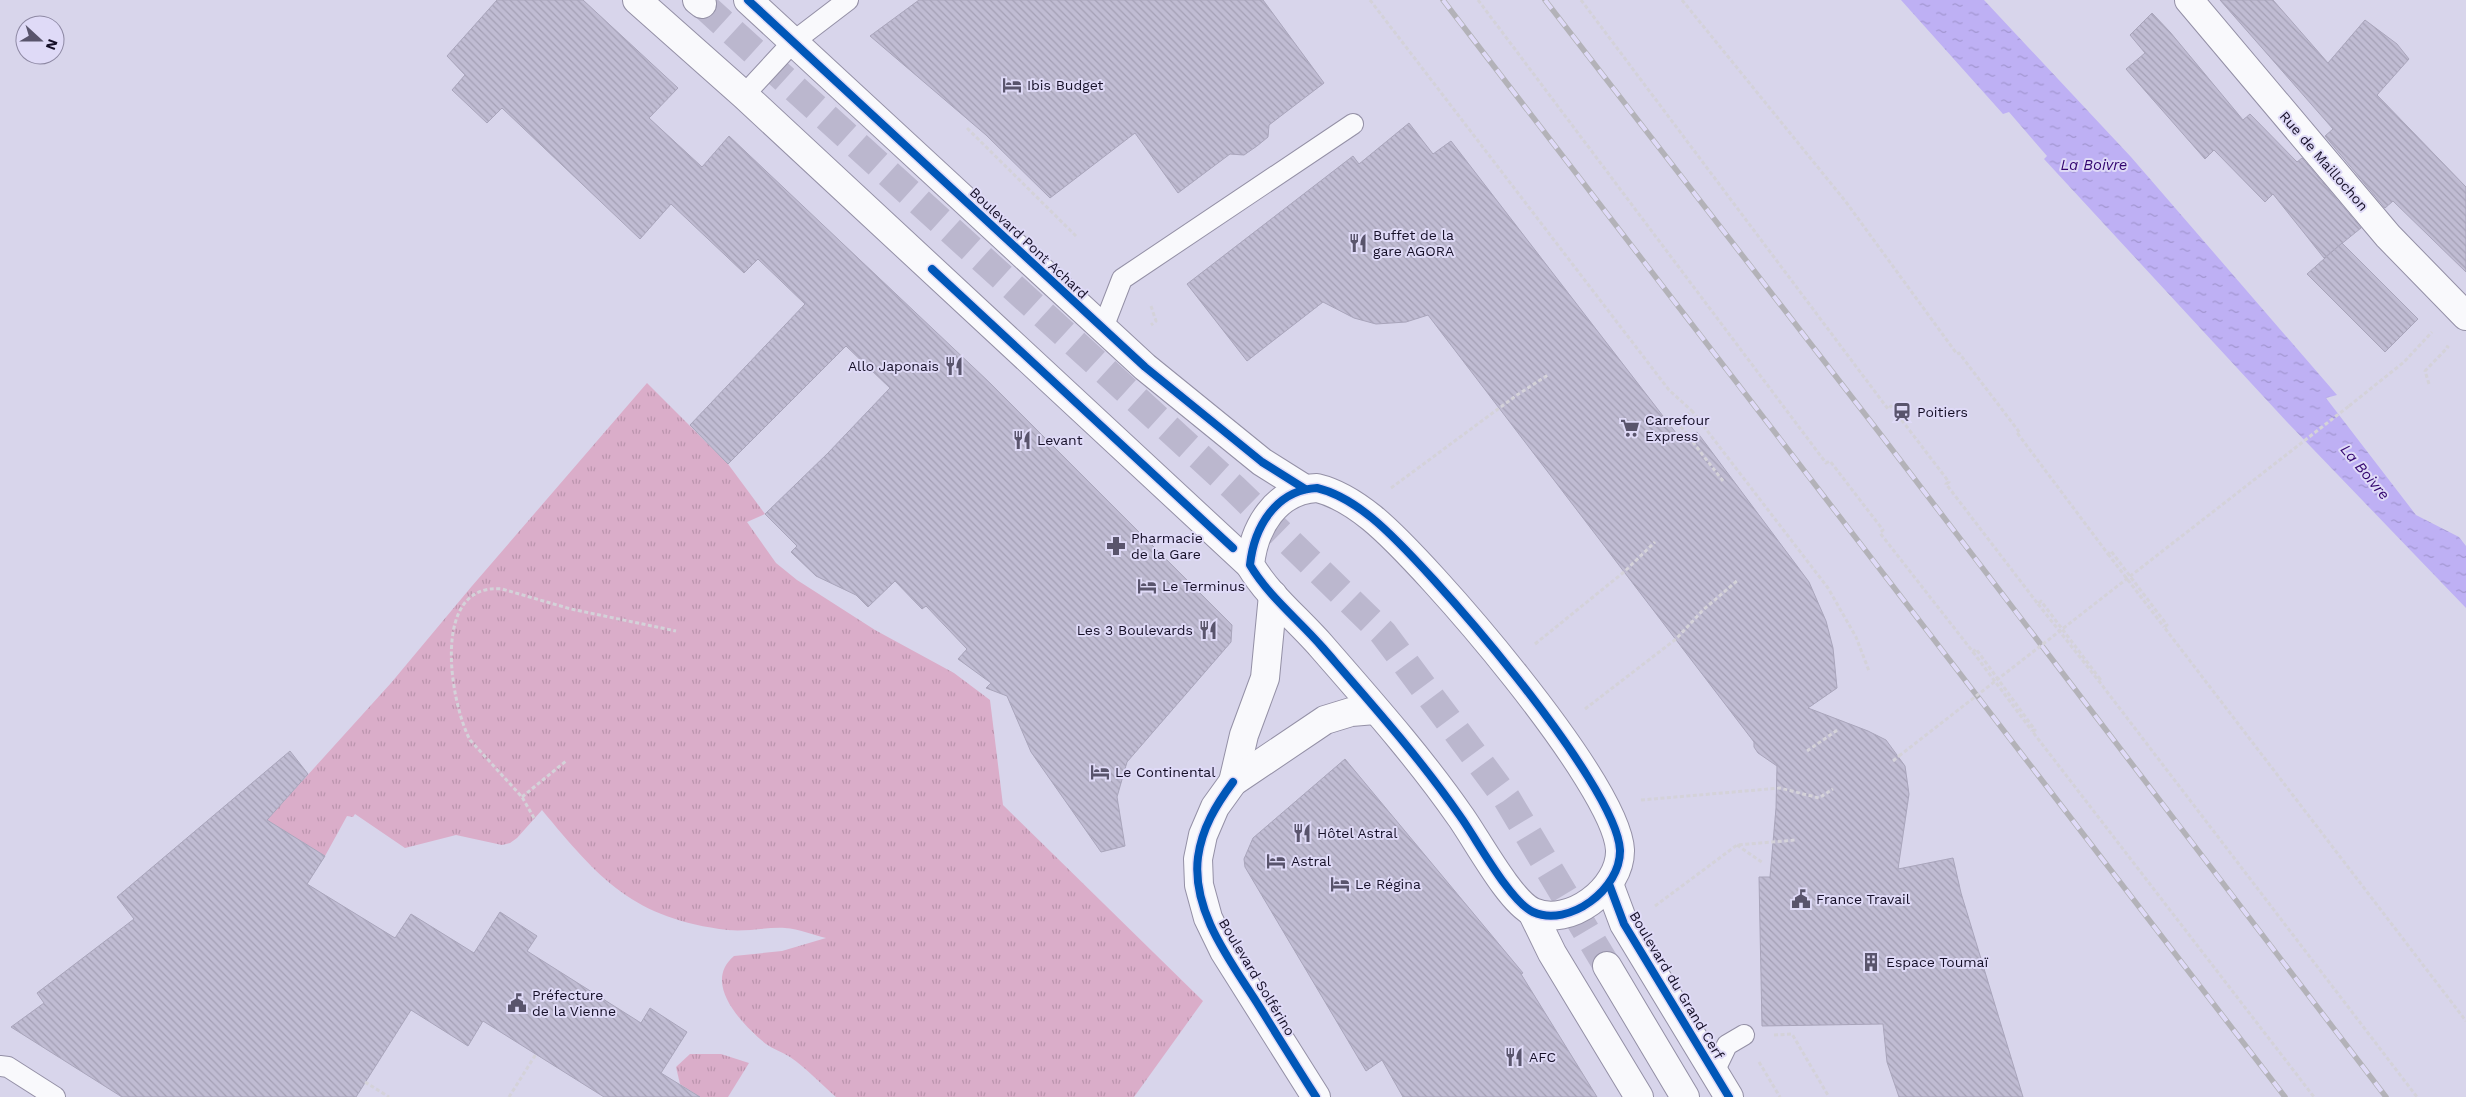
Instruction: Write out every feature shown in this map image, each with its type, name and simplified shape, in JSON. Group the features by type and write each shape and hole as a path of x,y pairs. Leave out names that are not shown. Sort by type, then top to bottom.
{"street":[{"path":"637,0 744,95 1250,564 1260,581 1324,648 1440,788 1507,887 1532,912 1552,953 1639,1097"},
{"name":"Boulevard Pont Achard","path":"748,0 1145,367 1254,456 1305,489"},
{"name":"Rue de Maillochon","path":"2189,0 2388,236 2466,316"},
{"path":"1250,564 1256,534 1266,517 1284,499 1305,489 1327,491 1351,502 1374,519 1408,552 1455,603 1498,655 1576,761 1611,819 1620,850 1617,869 1609,884 1590,902 1567,913 1548,915 1532,912"},
{"name":"Boulevard Solférino","path":"1273,595 1265,678 1244,735 1232,782 1215,807 1203,835 1198,859 1198,885 1208,918 1224,951 1316,1097"},
{"name":"Boulevard Solférino","path":"1232,782 1325,720 1351,712 1375,710"},
{"name":"Boulevard du Grand Cerf","path":"1609,884 1624,924 1729,1097"},
{"path":"1607,966 1685,1097"}],"lane":[{"path":"744,95 793,42 848,0"},
{"path":"1103,328 1122,279 1353,124"},
{"path":"1714,1072 1727,1045 1744,1035"},
{"path":"0,1066 8,1067 55,1097"}],"path":[{"path":"1370,0 1669,390 1692,411 1828,588 1856,636 1869,671"},
{"path":"1478,0 1826,463 1830,461 1883,530 1880,532 2314,1097"},
{"path":"1581,0 1888,409 1892,406 1950,482 1946,484 2416,1097"},
{"path":"1682,0 1846,202 1957,354 1959,353 2020,433 2018,434 2127,580 2466,1021"},
{"path":"967,128 1076,236"},
{"path":"2432,334 2437,338"},
{"path":"2429,384 2425,371 2448,347 2443,343"},
{"path":"1893,761 2404,362"},
{"path":"1391,488 1517,395 1548,376"},
{"path":"1692,411 1678,423 1723,481"},
{"path":"1531,647 1624,572 1655,542"},
{"path":"2108,554 2110,551 2167,625 2164,627"},
{"path":"1581,712 1676,639 1703,610 1738,580"},
{"path":"534,818 522,797 470,740 460,716 451,657 452,637 456,616 467,601 479,593 495,588 502,589 571,609 676,631"},
{"path":"2038,604 2041,602 2100,679 2098,680"},
{"path":"1973,652 1976,649 2035,730 2032,731"},
{"path":"1807,751 1839,729"},
{"path":"522,797 566,761"},
{"path":"1638,800 1780,788 1819,798 1833,789"},
{"path":"1647,911 1737,845 1796,840"},
{"path":"1737,845 1763,863"},
{"path":"1744,1035 1792,1034 1829,1097"},
{"path":"509,1097 536,1054"},
{"path":"365,1082 389,1097"}],"green space":[{"path":"647,383 728,464 765,514 747,522 776,563 797,580 875,630 954,673 990,700 1003,805 1203,1001 1134,1097 836,1097 796,1061 766,1044 747,1027 729,1004 722,979 725,967 734,956 782,951 826,938 785,928 728,930 695,925 667,916 621,892 582,856 542,810 517,838 510,843 502,845 456,835 405,848 355,814 353,817 347,816 325,856 267,820 391,683"},
{"path":"690,1054 721,1054 749,1063 728,1097 700,1097 680,1084 676,1067"}],"water":[{"name":"La Boivre","path":"1901,0 1984,0 2131,157 2337,395 2326,398 2416,515 2459,537 2466,546 2466,608 2287,422 2044,159 2047,156 2009,112 2003,114"}],"building":[{"path":"497,0 583,0 678,88 649,118 702,167 729,136 990,383 1232,625 1231,642 1127,762 1117,797 1125,846 1101,852 1031,752 1007,696 986,688 991,683 958,659 967,649 926,606 922,609 895,581 868,607 856,595 816,576 791,552 797,546 765,514 828,453 890,388 846,346 728,464 690,425 805,304 758,259 744,273 671,204 640,239 502,108 487,123 452,90 465,75 447,56"},
{"path":"919,0 1263,0 1324,83 1269,125 1268,137 1257,146 1244,155 1230,154 1178,193 1135,133 1050,198 986,135 870,36"},
{"path":"2220,0 2273,0 2328,63 2365,20 2397,44 2409,59 2377,95 2466,187 2466,272 2393,201 2385,208 2325,136 2333,129"},
{"path":"2152,13 2243,120 2250,114 2297,162 2302,158 2361,228 2324,258 2273,194 2265,202 2214,150 2205,159 2126,69 2145,53 2130,35"},
{"path":"1409,123 1433,154 1451,141 1683,442 1697,432 1809,582 1826,621 1833,648 1837,688 1808,708 1886,740 1905,766 1909,794 1898,869 1953,858 1961,893 2023,1097 1899,1097 1887,1062 1883,1024 1762,1026 1759,877 1770,877 1776,808 1777,766 1758,753 1754,747 1754,742 1428,315 1406,322 1376,324 1354,318 1323,302 1247,361 1187,284 1353,156 1359,164"},
{"path":"2342,243 2418,319 2385,352 2307,274"},
{"path":"290,751 308,774 267,820 325,856 307,884 395,938 411,914 474,953 500,912 537,936 527,951 641,1023 650,1008 687,1032 661,1073 700,1097 604,1097 483,1021 468,1046 411,1010 356,1097 122,1097 11,1027 44,1003 37,993 134,919 117,897"},
{"path":"1345,759 1523,973 1521,974 1597,1097 1403,1097 1382,1060 1366,1071 1245,867 1244,859 1253,838"}],"tunnel":[{"path":"702,4 1234,488 1383,633 1507,799 1607,966"}],"railway":[{"path":"1443,0 2285,1097"},
{"path":"1545,0 1878,431 2386,1097"}],"cycle path":[{"path":"748,0 1145,367 1262,462 1305,489"},
{"path":"932,269 1233,548"},
{"path":"1317,488 1339,496 1366,513 1399,543 1434,580 1516,676 1555,728 1588,777 1611,819 1620,850 1618,865 1612,878 1590,902 1577,910 1562,915 1547,916 1533,912 1524,906 1504,883 1460,816 1411,751 1323,648 1266,588 1250,565 1256,537 1270,513 1279,503 1290,496 1303,490 1317,488"},
{"path":"1233,782 1221,799 1206,827 1200,846 1198,877 1201,897 1207,917 1226,954 1316,1097"},
{"path":"1609,884 1624,924 1729,1097"}],"place":[{"name":"Ibis Budget","path":"1012,85"},
{"name":"Buffet de la gare AGORA","path":"1358,243"},
{"name":"Allo Japonais","path":"954,366"},
{"name":"Poitiers","path":"1902,412"},
{"name":"Carrefour Express","path":"1630,428"},
{"name":"Levant","path":"1022,440"},
{"name":"Pharmacie de la Gare","path":"1116,546"},
{"name":"Le Terminus","path":"1147,586"},
{"name":"Les 3 Boulevards","path":"1208,630"},
{"name":"Le Continental","path":"1100,772"},
{"name":"Hôtel Astral","path":"1302,833"},
{"name":"Astral","path":"1276,861"},
{"name":"Le Régina","path":"1340,884"},
{"name":"France Travail","path":"1801,899"},
{"name":"Espace Toumaï","path":"1871,962"},
{"name":"Préfecture de la Vienne","path":"517,1003"},
{"name":"AFC","path":"1514,1057"}]}
